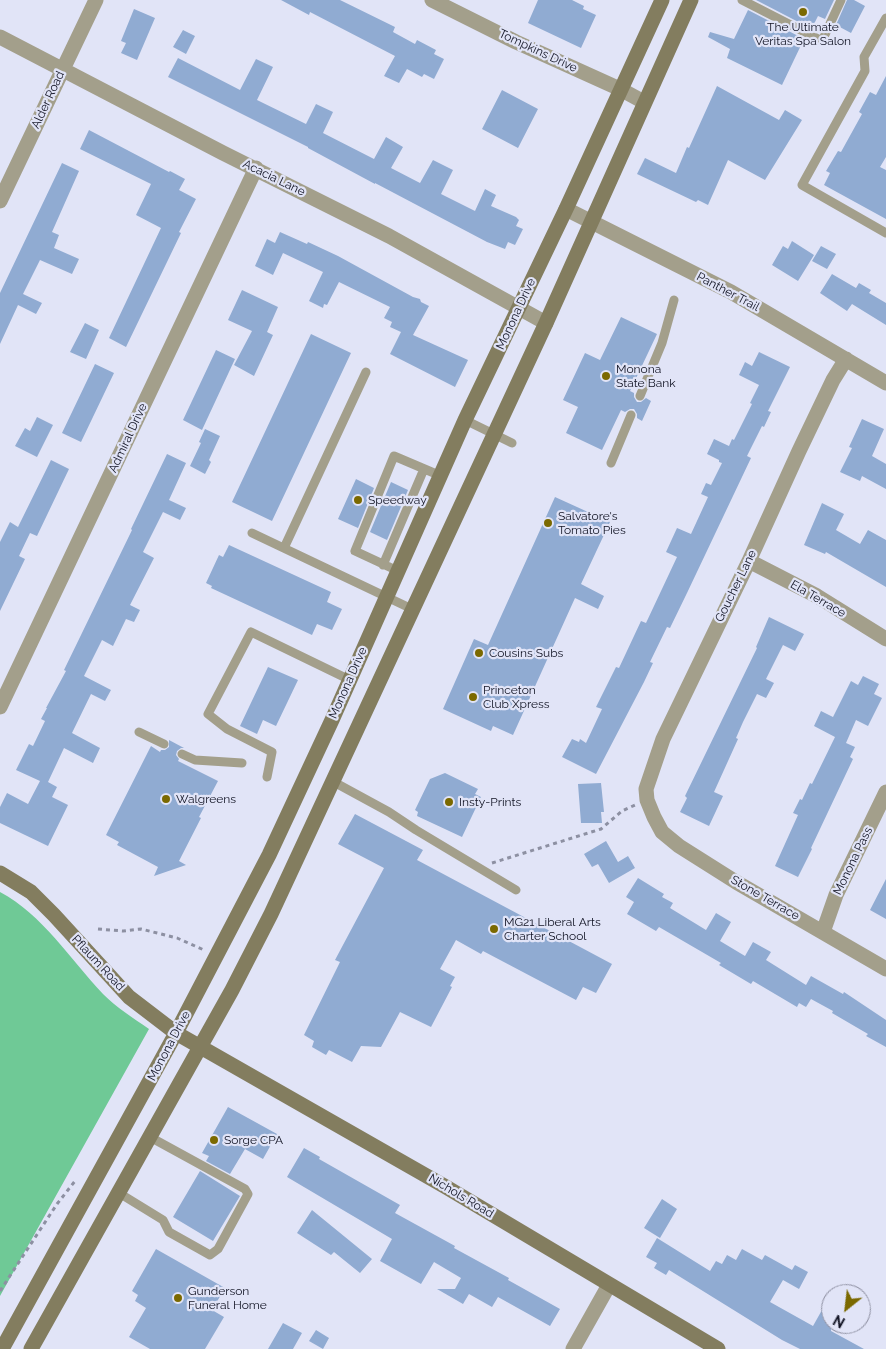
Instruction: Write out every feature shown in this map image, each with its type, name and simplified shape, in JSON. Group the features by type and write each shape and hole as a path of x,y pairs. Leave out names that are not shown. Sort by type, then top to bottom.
{"street":[{"name":"Alder Road","path":"0,201 96,0"},
{"name":"Tompkins Drive","path":"432,0 644,102"},
{"name":"Monona Drive","path":"2,1349 176,1033 269,855 350,680 440,476 662,0"},
{"path":"31,1349 232,990 271,914 546,323 690,0"},
{"name":"Acacia Lane","path":"0,37 222,153 256,168 389,236 546,323"},
{"name":"Admiral Drive","path":"0,707 256,168"},
{"name":"Panther Trail","path":"566,209 732,292 886,383"},
{"name":"Goucher Lane","path":"654,818 647,800 646,789 662,740 749,561 833,380 846,359"},
{"name":"Ela Terrace","path":"749,561 817,596 886,639"},
{"name":"Monona Pass","path":"823,932 836,895 886,792"},
{"name":"Stone Terrace","path":"654,818 662,832 679,846 886,969"},
{"name":"Pflaum Road","path":"0,873 31,892 129,997 176,1033 201,1046"},
{"name":"Nichols Road","path":"201,1046 446,1187 718,1349"},
{"path":"573,1349 609,1285"}],"lane":[{"path":"742,0 822,41 841,0"},
{"path":"886,18 864,57 864,71 802,184 886,233"},
{"path":"640,396 662,343 674,300"},
{"path":"284,548 366,372"},
{"path":"611,463 631,415"},
{"path":"466,420 512,443"},
{"path":"398,571 355,551 394,456 440,476"},
{"path":"383,564 424,470"},
{"path":"252,533 412,609"},
{"path":"267,776 272,752 227,730 208,714 251,632 350,680"},
{"path":"138,732 164,744"},
{"path":"182,754 195,760 242,763"},
{"path":"332,781 389,812 516,890"},
{"path":"119,1193 163,1220 169,1232 210,1255 218,1249 248,1194 245,1189 150,1137"}],"path":[{"path":"477,867 602,829 622,811 647,800"},
{"path":"98,929 123,931 141,929 176,938 204,950"},
{"path":"0,1291 57,1204 79,1177"}],"green space":[{"path":"0,892 30,913 43,925 108,999 149,1029 0,1296"}],"building":[{"path":"281,0 340,0 395,27 393,32 415,44 417,40 436,50 434,54 444,59 434,79 424,74 422,77 407,69 399,83 384,76 395,56 310,12 309,15"},
{"path":"538,0 572,0 584,6 583,9 596,15 581,48 528,23"},
{"name":"The Ultimate Veritas Spa Salon","path":"756,0 834,0 825,19 818,16 810,28"},
{"path":"847,0 854,0 865,6 851,33 836,25"},
{"path":"134,9 155,18 137,60 121,53 126,43 121,41"},
{"path":"748,10 804,39 782,85 727,58 730,49 708,37 710,32 734,39"},
{"path":"183,30 195,36 186,54 173,47"},
{"path":"178,58 240,90 256,59 273,67 257,100 306,124 316,104 333,112 323,133 374,159 386,137 403,147 391,168 420,183 433,160 453,170 441,194 475,211 485,189 496,195 491,206 516,217 519,220 516,226 523,229 515,245 508,242 505,249 487,242 308,147 168,77"},
{"path":"886,76 886,157 880,167 886,170 886,219 824,185 830,173 826,171 838,151 841,152 862,114 859,112 870,92 876,95"},
{"path":"717,86 779,120 785,110 802,120 765,180 728,160 708,205 698,200 696,202 637,174 645,158 676,173"},
{"path":"502,90 538,109 518,148 482,129"},
{"path":"89,130 185,179 179,190 196,199 126,347 109,338 161,228 136,215 151,184 80,149"},
{"path":"62,163 79,171 52,232 59,235 54,248 79,259 72,274 40,260 23,294 42,303 36,314 18,305 0,344 0,293"},
{"path":"280,232 338,256 420,299 421,302 429,306 413,335 468,360 455,387 390,354 401,332 390,327 392,322 384,318 390,307 339,282 327,305 324,304 323,308 309,301 323,272 283,253 273,275 255,266 267,239 275,243"},
{"path":"792,241 814,255 798,281 772,265 783,246 788,249"},
{"path":"821,246 836,254 827,269 812,261"},
{"path":"832,274 856,288 859,283 871,290 869,293 886,303 886,325 852,304 847,311 820,293"},
{"path":"242,290 278,307 267,332 273,335 254,376 234,365 252,331 228,320"},
{"name":"Monona State Bank","path":"621,317 657,334 630,391 634,393 637,402 641,402 646,398 651,401 642,421 637,418 634,409 625,412 621,410 602,450 566,433 578,407 563,400 585,353 600,360"},
{"path":"85,323 99,330 86,359 70,352"},
{"path":"311,334 351,353 272,521 232,502"},
{"path":"216,350 235,359 202,430 183,420"},
{"path":"759,352 790,367 768,411 771,412 764,427 762,426 747,456 751,458 687,593 670,628 667,627 650,662 653,663 644,682 596,774 562,757 572,739 579,742 580,739 586,743 602,709 596,707 616,667 619,668 641,621 646,623 677,557 666,552 677,528 691,534 708,497 701,494 706,483 711,485 722,463 707,454 714,439 729,446 732,439 734,440 759,385 739,375 745,362 752,366"},
{"path":"95,364 114,373 81,442 62,433"},
{"path":"37,417 53,425 37,457 15,446 25,428 30,431"},
{"path":"862,419 884,429 872,456 886,464 886,489 862,476 860,481 840,472 852,448 849,447"},
{"path":"205,429 220,436 205,474 190,466 201,443 199,442"},
{"path":"167,454 186,463 169,500 186,508 180,520 163,512 143,552 154,558 130,605 140,610 134,622 126,619 113,646 102,640 84,676 111,690 105,701 91,694 72,733 100,748 93,763 64,748 48,782 57,787 52,797 68,805 48,846 0,823 0,807 7,793 28,804 40,781 16,770 29,744 33,746 45,721 41,719 46,708 66,671 64,670"},
{"path":"51,460 69,469 37,536 30,533 19,556 25,559 0,611 0,542 10,522 18,527"},
{"path":"356,479 374,488 358,528 338,519"},
{"path":"391,482 408,490 387,540 370,532"},
{"path":"555,497 610,522 581,584 604,596 598,609 575,598 513,735 493,726 491,731 443,709 474,639 488,645"},
{"path":"822,503 844,514 836,530 860,544 868,530 886,540 886,587 826,552 825,554 804,545"},
{"path":"229,545 331,592 327,602 342,609 332,630 317,624 312,635 211,588 212,586 206,583 219,555 223,557"},
{"path":"769,617 804,634 795,651 783,645 766,679 774,683 766,698 757,694 743,722 736,738 738,739 714,792 723,796 709,826 680,812 687,798 685,796 757,648"},
{"path":"268,667 298,680 276,726 263,720 257,734 240,726"},
{"path":"863,676 879,684 874,694 882,698 868,726 856,720 846,743 855,747 850,757 853,759 798,877 775,866 798,815 793,813 810,783 812,784 835,737 814,726 821,711 833,717 851,681 858,685"},
{"name":"Walgreens","path":"169,740 184,748 177,751 178,761 218,781 179,861 186,865 154,876 158,867 117,845 119,842 106,835 151,746 160,752 169,747"},
{"name":"Insty-Prints","path":"445,773 478,789 475,794 481,797 462,837 417,816 418,812 415,810 430,779"},
{"path":"601,783 604,812 601,812 602,823 581,823 578,784"},
{"path":"355,814 423,850 417,860 612,964 596,993 583,987 576,1000 483,951 481,954 456,940 440,969 455,977 450,986 452,987 431,1027 400,1012 381,1047 361,1046 352,1062 329,1050 326,1055 312,1047 314,1041 304,1035 340,962 335,960 384,868 338,844"},
{"path":"606,841 618,862 628,856 635,868 609,883 598,864 592,867 584,854"},
{"path":"638,878 664,894 662,897 673,903 670,908 706,930 716,913 731,922 720,941 745,956 753,942 771,952 766,960 806,985 811,976 843,994 844,992 886,1020 886,1047 832,1013 833,1011 811,999 806,1007 799,1003 797,1007 753,981 751,984 719,965 721,963 659,927 656,931 627,914 634,902 626,897"},
{"path":"886,879 886,919 870,910"},
{"path":"228,1107 277,1134 263,1159 245,1149 230,1174 206,1161 209,1156 202,1153"},
{"path":"304,1148 320,1157 319,1159 400,1205 395,1213 455,1246 454,1248 560,1309 550,1326 498,1297 492,1307 469,1294 463,1304 437,1289 455,1289 461,1278 434,1262 421,1284 380,1261 392,1239 287,1177"},
{"path":"200,1171 240,1196 213,1241 173,1217"},
{"path":"662,1199 677,1209 660,1238 644,1228"},
{"path":"312,1210 372,1259 360,1273 334,1252 331,1255 297,1233"},
{"path":"657,1238 710,1271 716,1261 722,1264 727,1255 736,1260 742,1249 762,1260 765,1255 792,1270 795,1265 808,1272 799,1289 783,1280 770,1302 813,1326 821,1312 821,1334 836,1334 864,1349 800,1349 782,1340 669,1270 666,1275 654,1268 657,1263 646,1257"},
{"name":"Gunderson Funeral Home","path":"156,1249 225,1288 212,1310 224,1317 205,1349 150,1349 129,1337 146,1308 135,1301 138,1295 132,1291"},
{"path":"283,1323 302,1333 293,1349 268,1349"},
{"path":"316,1330 329,1338 323,1349 309,1341"}],"place":[{"name":"The Ultimate Veritas Spa Salon","path":"803,12"},
{"name":"Monona State Bank","path":"606,376"},
{"name":"Speedway","path":"358,500"},
{"name":"Salvatore's Tomato Pies","path":"548,523"},
{"name":"Cousins Subs","path":"479,653"},
{"name":"Princeton Club Xpress","path":"473,697"},
{"name":"Walgreens","path":"166,799"},
{"name":"Insty-Prints","path":"449,802"},
{"name":"MG21 Liberal Arts Charter School","path":"494,929"},
{"name":"Sorge CPA","path":"214,1140"},
{"name":"Gunderson Funeral Home","path":"178,1298"}]}
